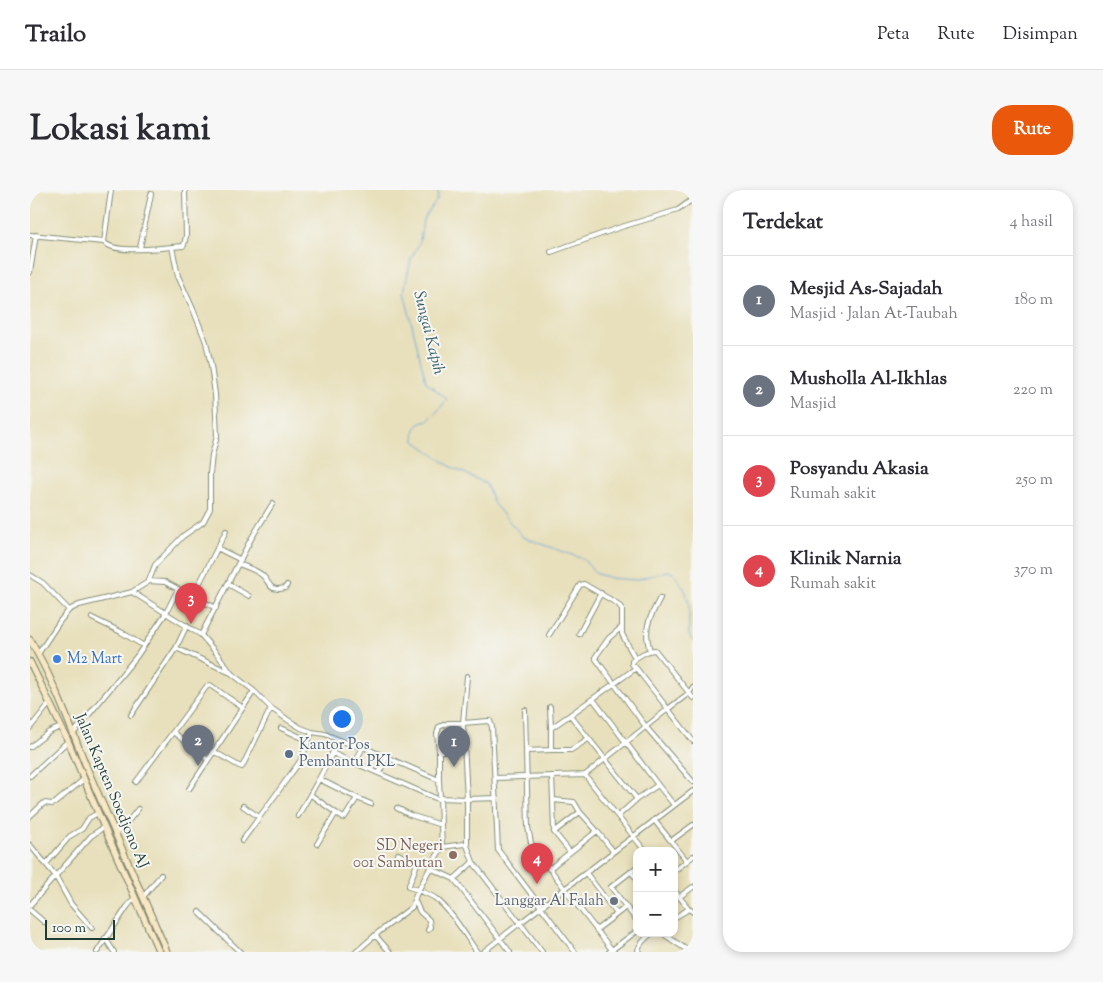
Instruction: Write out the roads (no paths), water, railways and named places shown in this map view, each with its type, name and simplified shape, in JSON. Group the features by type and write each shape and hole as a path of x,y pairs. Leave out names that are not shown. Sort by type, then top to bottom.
{"main road":[{"name":"Jalan Kapten Soedjono AJ","path":"30,640 58,696 115,834 167,952"},
{"path":"30,664 38,654"},
{"name":"Jalan Kapten Soedjono AJ","path":"30,664 68,741 159,952"},
{"path":"140,908 147,905"}],"street":[{"path":"104,242 111,190"},
{"path":"30,235 104,242 108,246 120,249 182,246 185,243 186,236 185,190"},
{"path":"140,248 151,194"},
{"path":"551,252 618,228 678,210 693,198"},
{"path":"30,272 36,235"},
{"path":"38,654 69,610 79,605 132,592 148,581 155,565 183,536 202,522 210,509 210,473 217,436 215,394 211,366 206,342 178,276 172,247"},
{"path":"201,636 251,539 273,503"},
{"path":"193,596 226,531"},
{"path":"217,548 262,576 268,585 273,588 283,589 287,584"},
{"path":"30,575 43,583 69,610"},
{"path":"148,581 165,582 216,608"},
{"path":"228,584 249,596"},
{"path":"549,635 580,585 584,584 621,606 624,638 636,658"},
{"path":"73,734 137,656 166,612 178,589"},
{"path":"132,592 201,636 231,673"},
{"path":"579,634 601,594"},
{"path":"650,651 646,638 648,622 660,598"},
{"path":"92,618 144,646"},
{"path":"131,715 176,648 186,626"},
{"path":"622,627 609,638 596,657 646,727 693,782"},
{"path":"176,648 231,673 254,691 271,708 301,728 363,747 439,780"},
{"path":"693,698 655,650 636,658 632,663 693,741"},
{"path":"552,728 636,668"},
{"path":"467,676 463,723 467,799 467,845 473,862 542,952"},
{"path":"136,782 206,686 209,685 243,708"},
{"path":"495,778 585,775 689,693 693,687"},
{"path":"189,789 254,691"},
{"path":"593,699 674,805"},
{"path":"30,728 50,703"},
{"path":"550,707 552,728 551,750"},
{"path":"213,751 242,767 271,708"},
{"path":"525,710 528,827 531,843 610,951 633,934"},
{"path":"570,715 637,800"},
{"path":"356,952 412,907 415,897 442,847 437,734 439,727 448,723 488,720 492,727 498,850 575,952"},
{"path":"30,747 49,732 61,727"},
{"path":"281,728 309,741"},
{"path":"172,732 208,760"},
{"path":"242,841 301,760 312,732"},
{"path":"526,751 571,750 588,739"},
{"path":"298,816 339,740"},
{"path":"30,776 68,741"},
{"path":"355,763 363,747"},
{"path":"439,751 464,751"},
{"path":"332,753 440,799 496,798"},
{"path":"379,774 387,757"},
{"path":"585,775 642,847"},
{"path":"552,776 554,832 570,852"},
{"path":"30,816 44,803 55,803 84,779"},
{"path":"319,779 371,804"},
{"path":"618,816 658,786"},
{"path":"483,952 693,791"},
{"path":"311,794 343,818 357,798"},
{"path":"552,800 573,802 613,851"},
{"path":"243,806 259,817"},
{"path":"397,808 410,815 441,825"},
{"path":"115,834 138,809"},
{"path":"554,832 580,812"},
{"path":"46,864 70,836 82,829 90,818 98,813"},
{"path":"317,844 336,813"},
{"path":"654,820 687,861"},
{"path":"671,841 693,825"},
{"path":"30,905 91,836 104,826"},
{"path":"549,869 597,831"},
{"path":"30,845 55,875 67,898 92,928"},
{"path":"442,847 467,845"},
{"path":"398,854 417,864 409,886 440,903 477,952"},
{"path":"678,868 693,856"},
{"path":"454,878 473,862"},
{"path":"430,868 454,878 510,952"},
{"path":"602,894 631,872 633,874"},
{"path":"586,873 617,914"},
{"path":"143,897 160,875"},
{"path":"611,887 633,916"},
{"path":"679,897 693,887"},
{"path":"675,892 693,912"},
{"path":"97,952 135,897"},
{"path":"415,901 420,912 429,920 430,926 428,930"},
{"path":"596,930 626,907"},
{"path":"678,916 689,909"},
{"path":"30,910 44,922"},
{"path":"199,912 240,952"},
{"path":"375,935 390,952"},
{"path":"639,952 638,948 646,937"},
{"path":"668,937 690,952"},
{"path":"105,938 114,952"}],"waterway":[{"name":"Sungai Kapih","path":"439,190 437,200 423,220 420,241 411,259 404,292 426,382 447,399 431,418 417,426 414,435 415,441 448,465 486,484 494,504 523,537 583,559 595,573 610,578 635,580 668,571 674,574 685,590 689,604 689,635 693,641"}],"place":[{"name":"Posyandu Akasia","path":"191,624"},
{"name":"M2 Mart","path":"57,659"},
{"name":"Kantor Pos Pembantu PKL","path":"289,754"},
{"name":"Musholla Al-Ikhlas","path":"198,766"},
{"name":"Mesjid As-Sajadah","path":"454,767"},
{"name":"SD Negeri 001 Sambutan","path":"453,855"},
{"name":"Klinik Narnia","path":"537,884"},
{"name":"Langgar Al Falah","path":"614,901"}]}
